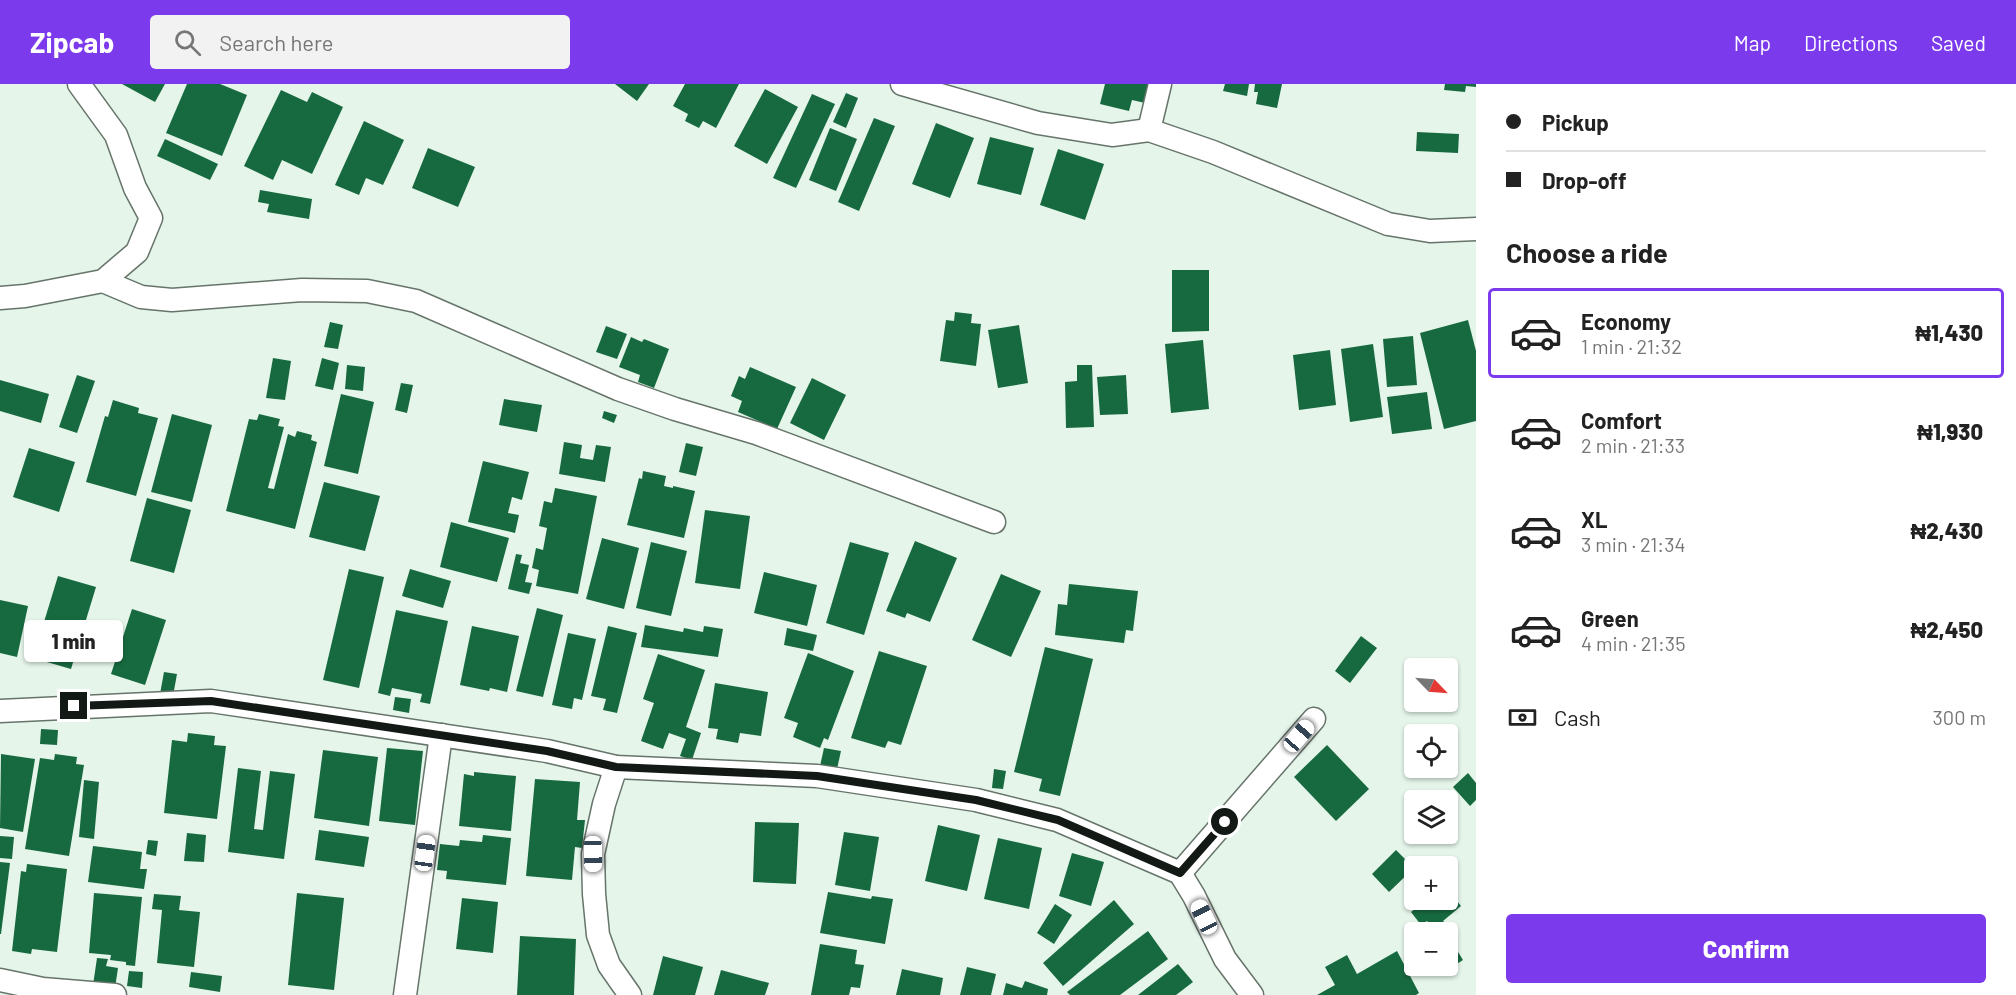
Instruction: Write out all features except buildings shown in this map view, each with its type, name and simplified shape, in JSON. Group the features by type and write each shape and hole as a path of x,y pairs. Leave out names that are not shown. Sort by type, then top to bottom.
{"street":[{"path":"0,298 25,296 103,281 137,252 151,218 135,188 116,135 78,84"},
{"path":"902,84 1038,123 1112,135 1149,130 1213,152 1388,224 1430,231 1476,229"},
{"path":"1149,130 1160,84"},
{"path":"103,281 141,297 172,300 302,290 367,291 416,301 618,389 756,434 994,522"},
{"path":"0,711 211,701 547,751 616,767 817,776 976,800 1058,820 1180,873 1225,959 1252,995"},
{"path":"1180,873 1314,719"},
{"path":"405,995 441,735"},
{"path":"616,767 604,804 593,854 594,894 598,934 609,965 630,995"},
{"path":"0,980 41,992 115,995"}],"route":[{"path":"74,706 211,701 547,751 616,767 817,776 976,800 1058,820 1180,873 1225,822"}]}
